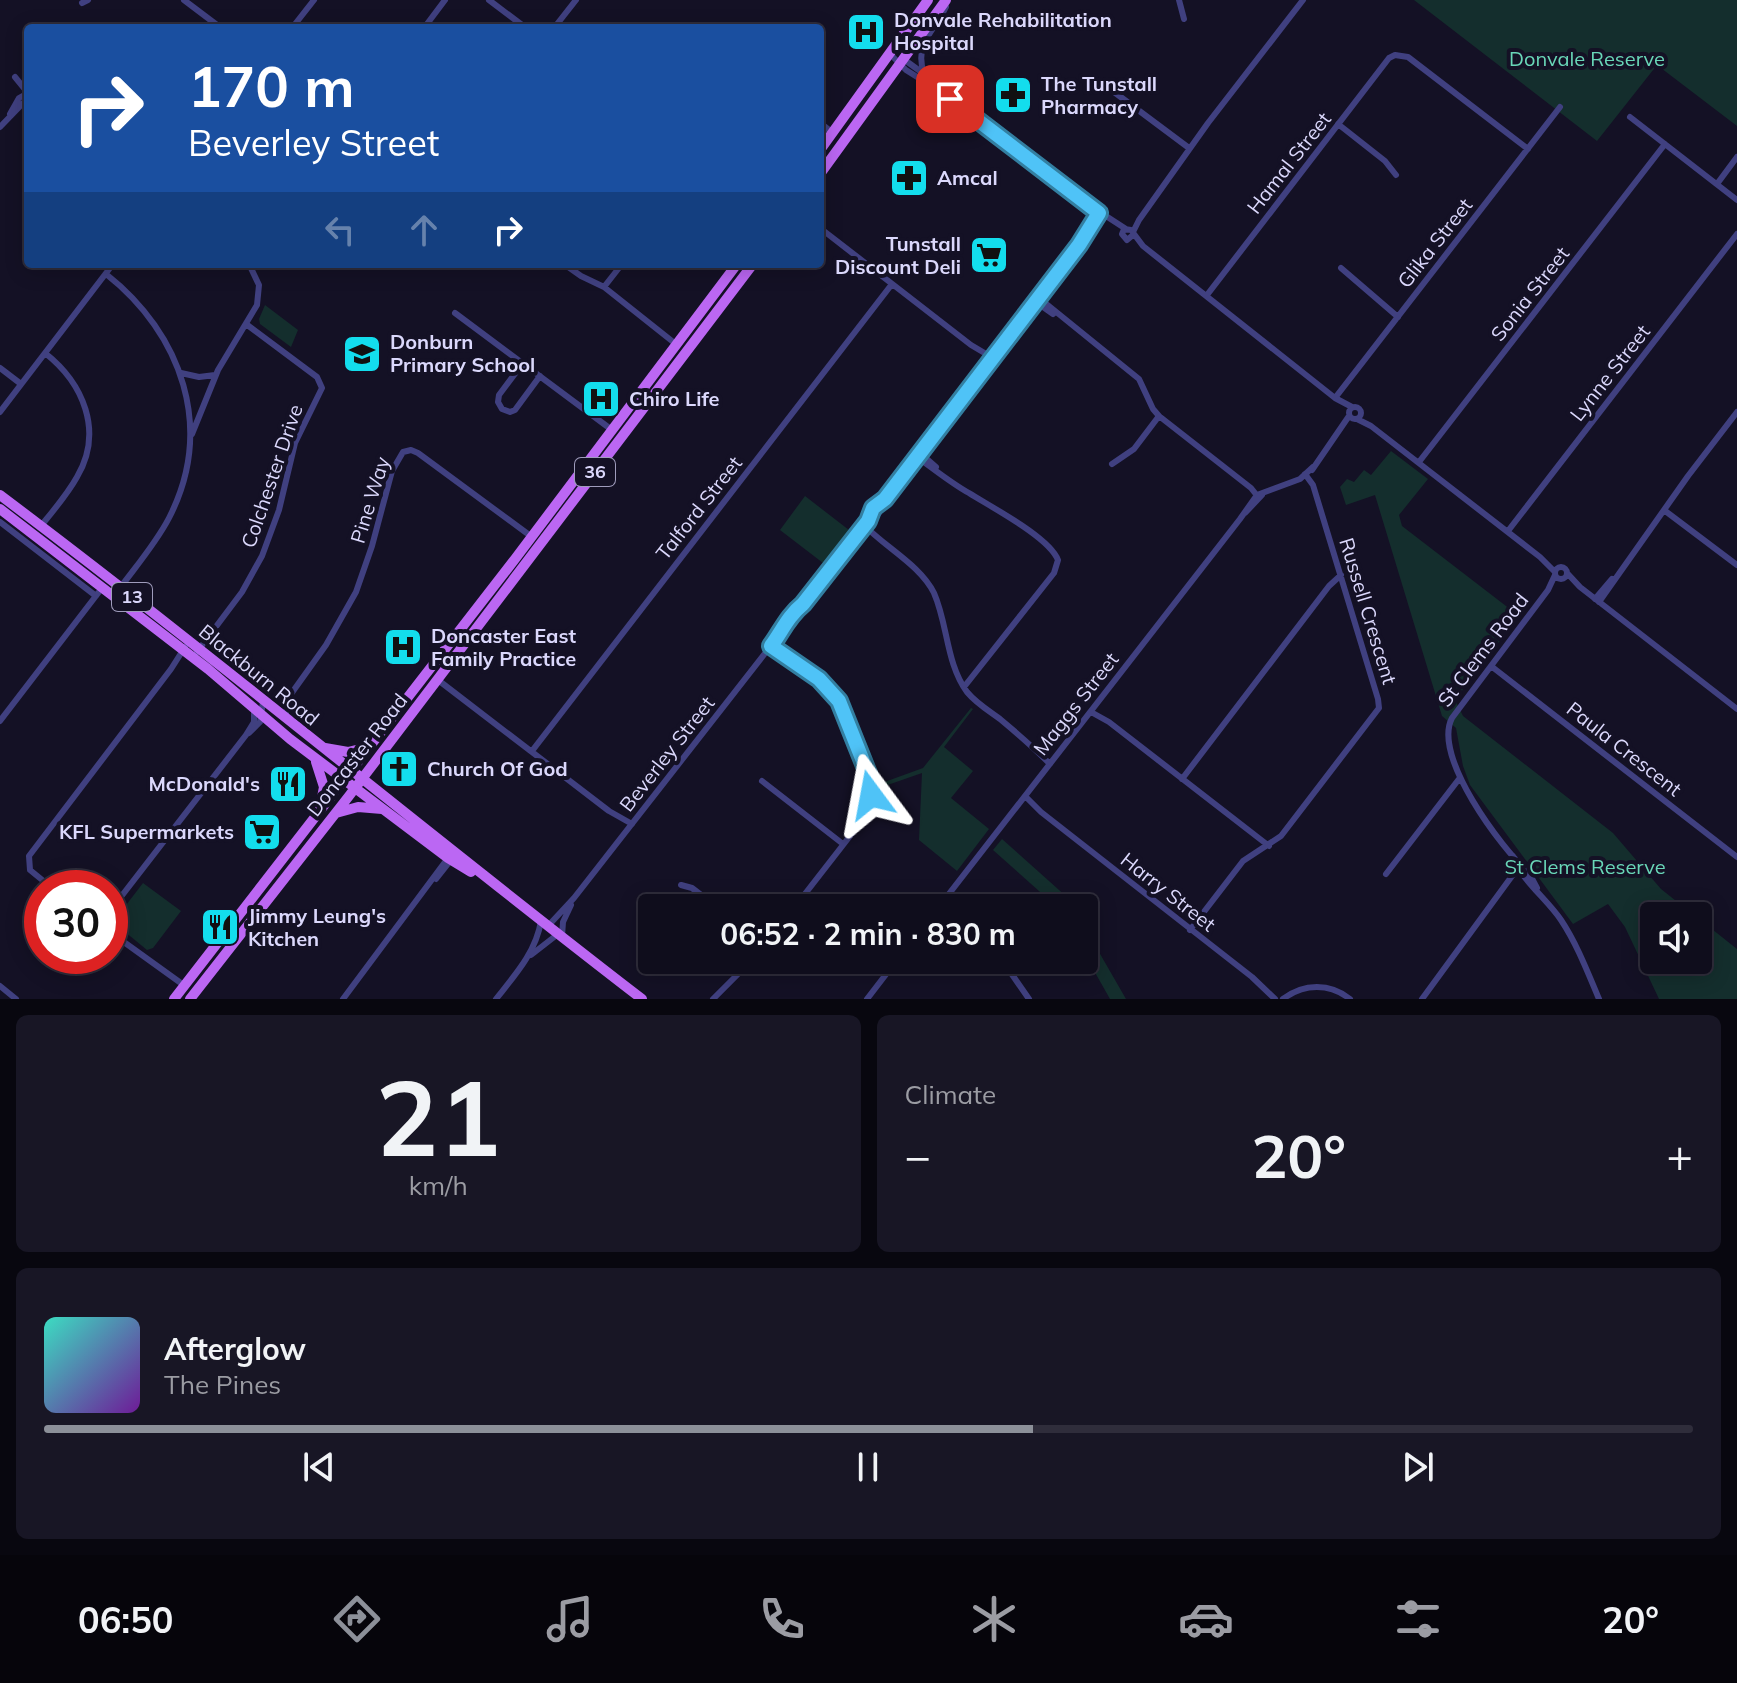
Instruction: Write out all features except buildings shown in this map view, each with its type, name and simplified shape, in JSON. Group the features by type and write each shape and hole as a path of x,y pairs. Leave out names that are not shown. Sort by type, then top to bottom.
{"main road":[{"path":"824,145 928,0"},
{"path":"824,168 948,0"},
{"name":"Doncaster Road","path":"180,992 532,537 734,268"},
{"name":"Doncaster Road","path":"192,997 438,680 750,268"},
{"path":"679,343 689,351"},
{"name":"Blackburn Road","path":"0,495 4,514 37,530 102,587 117,592 190,650 266,703 320,746 348,775"},
{"name":"Blackburn Road","path":"190,650 257,712 312,755 359,783 451,857"},
{"path":"320,746 348,752 368,746"},
{"path":"312,755 323,776 324,787 316,817"},
{"name":"Blackburn Road","path":"359,783 384,809 494,885 642,999"},
{"path":"336,813 358,807 384,809"}],"street":[{"path":"184,0 216,24"},
{"path":"295,24 314,0"},
{"path":"427,24 445,0"},
{"path":"489,0 521,24"},
{"path":"557,24 576,0"},
{"path":"924,74 921,48 948,0"},
{"path":"1179,0 1184,19"},
{"path":"1128,233 1303,0"},
{"path":"889,53 1128,233 1354,414 1737,709"},
{"name":"Hamal Street","path":"1207,295 1389,58 1399,54 1408,57 1528,149"},
{"path":"901,62 924,74 941,92"},
{"path":"15,77 24,89"},
{"path":"1110,89 1189,148"},
{"path":"0,126 19,98 24,96"},
{"name":"Glika Street","path":"1335,398 1560,107"},
{"path":"1630,117 1737,200"},
{"path":"1338,124 1385,161 1396,175"},
{"path":"824,126 833,133"},
{"name":"Sonia Street","path":"1419,462 1665,144"},
{"path":"1717,184 1737,157"},
{"name":"Beverley Street","path":"496,999 526,960 544,924 574,898 784,629 796,619 803,604 864,526 879,513 885,499 1102,215"},
{"path":"824,231 991,360"},
{"name":"Lynne Street","path":"1508,531 1737,234"},
{"path":"0,412 110,268"},
{"path":"117,592 169,517 183,481 191,436 215,375 255,310 259,295 256,275 252,268"},
{"path":"571,268 604,287 679,343"},
{"path":"604,287 619,268"},
{"path":"1341,268 1398,317"},
{"path":"106,274 134,297 166,341 181,373 191,436"},
{"name":"Talford Street","path":"532,751 892,284"},
{"path":"1037,300 1139,379 1159,416 1260,495 1297,485 1354,414"},
{"path":"455,313 613,431"},
{"name":"Colchester Drive","path":"190,650 242,592 262,556 279,510 295,443 322,388 317,377 246,324"},
{"path":"37,530 78,476 85,462 89,438 87,409 79,389 64,369 45,353"},
{"path":"523,363 499,395 498,402 502,409 515,410 540,376"},
{"path":"0,368 21,384"},
{"path":"181,373 199,377 215,375"},
{"path":"1597,600 1737,412"},
{"path":"1112,464 1134,449 1159,416"},
{"name":"Pine Way","path":"266,703 282,700 291,694 326,645 356,592 392,471 403,452 416,451 532,537"},
{"path":"918,455 969,494 1007,515 1053,551 1058,560 1054,573 964,687"},
{"name":"Russell Crescent","path":"1190,930 1243,861 1281,836 1379,708 1313,485 1306,476"},
{"name":"Maggs Street","path":"949,894 1260,495"},
{"path":"1664,510 1737,565"},
{"path":"0,721 102,587 4,514"},
{"path":"864,526 915,569 930,587 955,668 964,687 974,699 1052,761"},
{"name":"St Clems Road","path":"1560,574 1449,723 1448,735 1459,779 1468,795 1570,935 1599,999"},
{"path":"1182,779 1325,594 1342,579"},
{"path":"773,643 823,683 839,701 869,776 871,795 867,812 805,894"},
{"path":"30,870 29,856 171,669 190,650"},
{"name":"Paula Crescent","path":"1491,666 1737,857"},
{"path":"438,680 630,827"},
{"name":"Pine Way","path":"285,718 291,694"},
{"path":"128,890 246,735 260,722 257,712 266,703"},
{"path":"1092,710 1269,846"},
{"path":"1386,874 1459,779"},
{"path":"762,781 843,844"},
{"name":"Harry Street","path":"1024,798 1252,977 1275,999"},
{"path":"343,999 451,857"},
{"path":"1422,999 1520,870"},
{"path":"681,885 700,894"},
{"name":"Beverley Street","path":"526,960 560,936 574,898"},
{"path":"128,946 164,974 180,992 192,997"},
{"path":"713,999 738,974"},
{"path":"867,999 886,974"},
{"path":"1012,974 1029,999"},
{"path":"0,986 16,999"},
{"path":"1283,999 1296,991 1317,987 1336,990 1350,999"}],"green space":[{"name":"Donvale Reserve","path":"1414,0 1737,0 1737,126 1657,65 1597,141"},
{"path":"265,305 298,330 291,347 260,324"},
{"name":"St Clems Reserve","path":"1391,451 1428,479 1399,515 1402,526 1519,616 1455,700 1463,716 1613,833 1661,889 1677,902 1640,902 1640,959 1625,927 1608,904 1573,924 1470,785 1456,728 1442,716 1375,495 1346,505 1340,487 1347,479 1354,482 1364,470 1371,475"},
{"path":"805,496 849,530 823,563 780,530"},
{"path":"971,708 944,747 973,771 951,798 989,829 957,871 919,840 922,773 879,788 879,784 923,768"},
{"path":"1002,839 1064,894 1042,894 993,850"},
{"path":"143,883 181,911 153,948 147,950 128,934 128,902"},
{"name":"St Clems Reserve","path":"1712,929 1737,949 1737,999 1659,999 1647,974 1712,974"},
{"path":"1098,950 1126,999 1110,999 1096,974"}],"place":[{"name":"Donvale Rehabilitation Hospital","path":"866,32"},
{"name":"The Tunstall Pharmacy","path":"1013,95"},
{"name":"Amcal","path":"909,178"},
{"name":"Tunstall Discount Deli","path":"989,255"},
{"name":"Donburn Primary School","path":"362,354"},
{"name":"Chiro Life","path":"601,399"},
{"name":"Doncaster East Family Practice","path":"403,647"},
{"name":"Church Of God","path":"399,769"},
{"name":"McDonald's","path":"288,784"},
{"name":"KFL Supermarkets","path":"262,832"},
{"name":"Jimmy Leung's Kitchen","path":"220,927"}],"route":[{"path":"871,795 869,776 846,715 834,693 794,660 771,646 790,615 803,604 868,521 873,508 885,499 1079,245 1099,213 950,99"}]}
